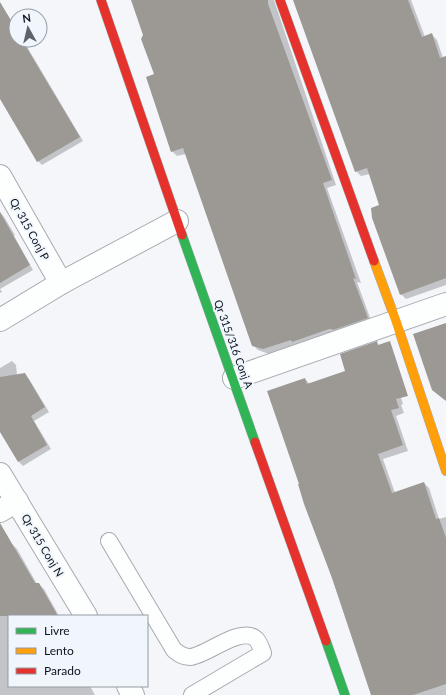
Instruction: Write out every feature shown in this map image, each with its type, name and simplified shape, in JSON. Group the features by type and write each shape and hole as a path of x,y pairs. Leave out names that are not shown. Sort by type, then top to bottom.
{"street":[{"name":"Qr 315/316 Conj A","path":"101,0 177,221 234,378 345,695"},
{"path":"280,0 396,321 446,471"},
{"name":"Qr 315 Conj P","path":"0,176 60,283"},
{"path":"0,320 60,283 177,221"},
{"path":"234,378 446,304"},
{"name":"Qr 315 Conj N","path":"0,474 8,506 85,615"}],"lane":[{"path":"109,540 174,650 182,656 191,657 235,637 250,636 255,638 258,642 263,653 192,695"}],"building":[{"path":"131,0 268,0 268,4 332,180 323,183 356,279 353,278 368,318 333,330 329,329 292,342 291,340 263,349 252,346 183,148 171,152 146,77 154,74 141,39 143,35"},
{"path":"293,0 408,0 422,37 432,33 440,58 446,56 446,278 400,295 372,218 371,208 379,205 367,168 355,172"},
{"path":"0,2 8,16 8,48 27,48 80,137 37,162 0,99"},
{"path":"0,212 30,265 0,283"},
{"path":"446,323 446,401 432,390 413,334"},
{"path":"377,341 378,345 390,341 408,396 396,399 399,408 391,410 403,445 378,454 392,493 424,482 436,519 439,518 446,538 446,684 413,695 371,695 332,578 304,504 299,484 267,391 305,378 307,384 345,371 340,354"},
{"path":"25,373 45,407 31,416 47,445 18,462 0,432 0,377"},
{"path":"0,523 35,583 39,583 57,615 0,616"}],"traffic: fast":[{"path":"182,235 255,442"},
{"path":"326,641 345,695"}],"traffic: slow":[{"path":"374,261 396,321 446,471"}],"traffic: jam":[{"path":"101,0 182,235"},
{"path":"280,0 374,261"},
{"path":"255,442 326,641"}]}
